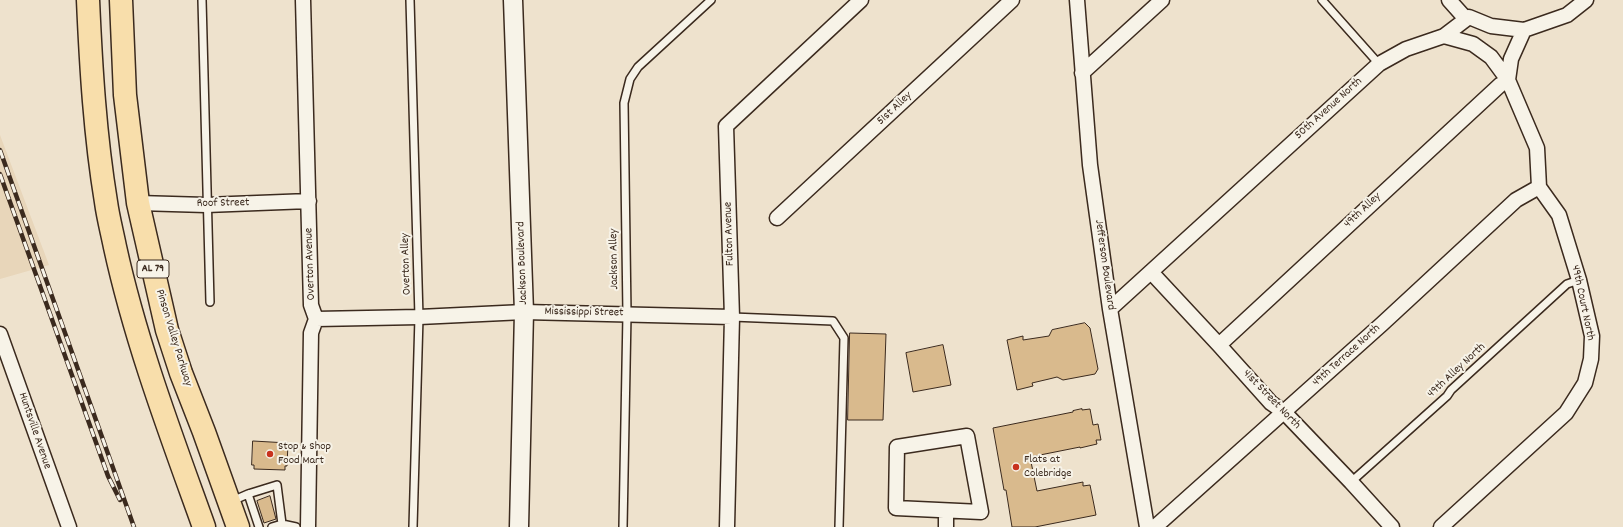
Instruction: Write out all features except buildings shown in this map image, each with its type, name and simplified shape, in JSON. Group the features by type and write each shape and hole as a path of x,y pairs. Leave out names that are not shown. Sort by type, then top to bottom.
{"main road":[{"name":"Pinson Valley Parkway","path":"121,0 125,95 138,203 167,330 181,373 204,432 238,498 238,527"},
{"name":"AL 79","path":"94,1 93,95 106,203 120,272 149,373 204,527"}],"street":[{"name":"Overton Avenue","path":"303,0 311,305 316,319 311,333 308,527"},
{"name":"Jackson Boulevard","path":"513,0 524,312 518,527"},
{"name":"Fulton Avenue","path":"727,527 732,317 726,126 861,0"},
{"name":"51st Alley","path":"777,218 1012,0"},
{"name":"Jefferson Boulevard","path":"1077,0 1090,165 1110,309 1147,527"},
{"path":"1082,73 1162,0"},
{"path":"1449,0 1466,19 1470,17 1491,26 1524,30 1566,14 1586,0"},
{"name":"50th Avenue North","path":"1110,309 1378,64 1406,49 1444,36 1466,19"},
{"path":"1508,80 1511,59 1524,30"},
{"path":"1444,36 1473,44 1491,57 1508,80 1537,148 1539,187"},
{"name":"49th Alley","path":"1219,345 1500,85 1508,80"},
{"name":"49th Court North","path":"1441,527 1566,413 1585,383 1591,359 1592,336 1579,280 1559,215 1539,187"},
{"name":"49th Terrace North","path":"1155,527 1382,324 1516,200 1539,187"},
{"name":"Roof Street","path":"138,203 206,205 309,201"},
{"name":"41st Street North","path":"1151,272 1271,403 1284,412 1392,527"},
{"name":"Mississippi Street","path":"316,319 419,317 524,312 732,317"},
{"name":"Huntsville Avenue","path":"0,334 69,527"},
{"path":"967,436 982,512 946,511 896,508 897,447 967,436"},
{"path":"946,511 946,527"}],"lane":[{"path":"202,0 206,205 210,302"},
{"name":"Overton Alley","path":"410,0 419,317 413,527"},
{"name":"Jackson Alley","path":"623,527 627,314 624,103 630,79 638,67 711,0"},
{"path":"1322,0 1378,64"},
{"name":"49th Alley North","path":"1351,482 1447,396 1451,390 1566,284 1579,280"},
{"path":"732,317 833,321 844,338 839,527"},
{"path":"260,527 238,498 277,485 282,524"},
{"path":"272,527 282,524 296,527"}],"shaded area":[{"path":"0,135 49,265 0,279"}],"railway":[{"path":"0,150 134,527"},
{"path":"0,174 108,476 120,500"}],"place":[{"name":"Stop & Shop Food Mart","path":"270,454"},
{"name":"Flats at Colebridge","path":"1016,467"}]}
